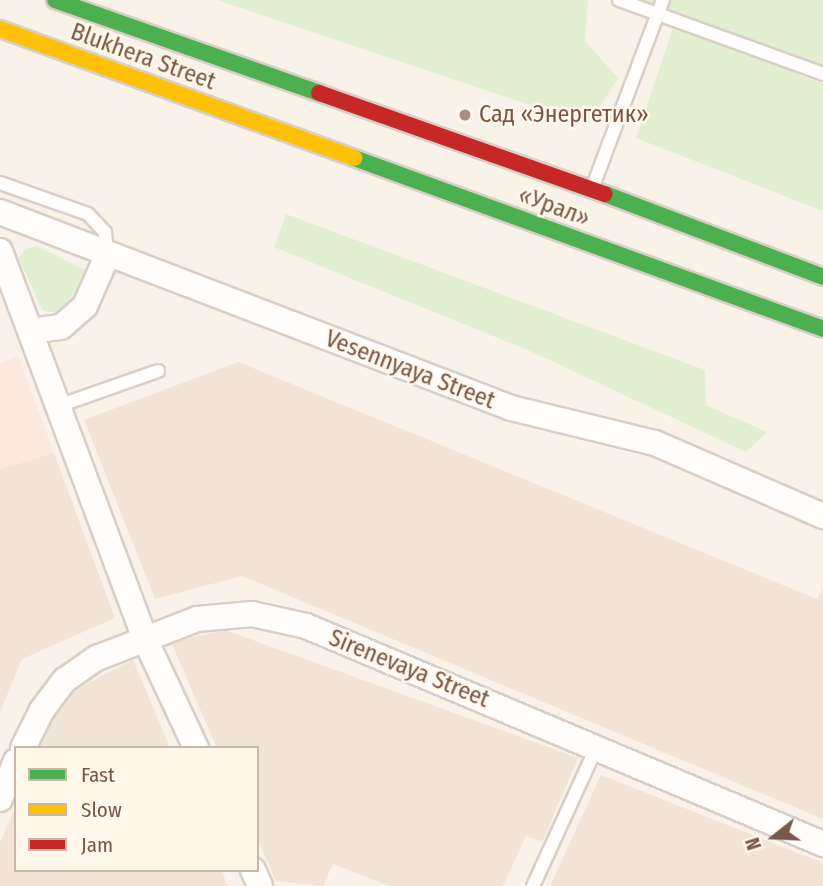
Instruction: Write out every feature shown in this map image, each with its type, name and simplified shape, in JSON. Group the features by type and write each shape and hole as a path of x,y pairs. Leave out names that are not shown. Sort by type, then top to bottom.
{"main road":[{"name":"Blukhera Street","path":"55,0 398,121"},
{"name":"Blukhera Street","path":"0,29 270,128"},
{"name":"«Урал»","path":"398,121 592,189 823,277"},
{"name":"«Урал»","path":"270,128 823,329"}],"street":[{"name":"Vesennyaya Street","path":"0,212 107,256 511,408 655,443 823,516"},
{"path":"0,251 61,405 144,637 195,746"},
{"path":"32,331 61,327 85,306 107,256"},
{"name":"Sirenevaya Street","path":"24,746 42,710 65,680 97,658 144,637 223,614 282,619 597,745 823,844"},
{"path":"0,799 14,766"}],"lane":[{"path":"619,0 823,74"},
{"path":"592,189 663,0"},
{"path":"0,183 88,215 105,232 107,256"},
{"path":"61,405 158,370"},
{"path":"533,886 597,745"}],"shaded area":[{"path":"18,356 54,453 0,469 0,363"},
{"path":"238,362 817,599 823,588 823,819 242,576 155,599 84,420"},
{"path":"54,453 115,618 22,659 0,712 0,469"},
{"path":"225,630 578,758 542,842 526,836 503,886 389,886 333,864 323,886 276,881 259,843 259,746 216,746 171,642"},
{"path":"133,660 169,746 41,746 62,696"},
{"path":"601,775 823,863 823,886 550,886"},
{"path":"14,811 14,872 222,872 228,886 0,886 0,843"}],"green space":[{"path":"217,0 588,0 585,41 618,78 589,125"},
{"path":"628,0 823,0 823,75"},
{"path":"674,25 823,84 823,211 636,138"},
{"path":"286,214 705,370 706,405 767,432 746,452 530,351 274,247"},
{"path":"37,246 85,270 81,290 59,313 43,311 19,259 25,249"}],"traffic: fast":[{"path":"55,0 319,93"},
{"path":"354,158 823,329"},
{"path":"605,194 823,277"}],"traffic: slow":[{"path":"0,29 354,158"}],"traffic: jam":[{"path":"319,93 605,194"}],"place":[{"name":"Сад «Энергетик»","path":"465,115"}]}
